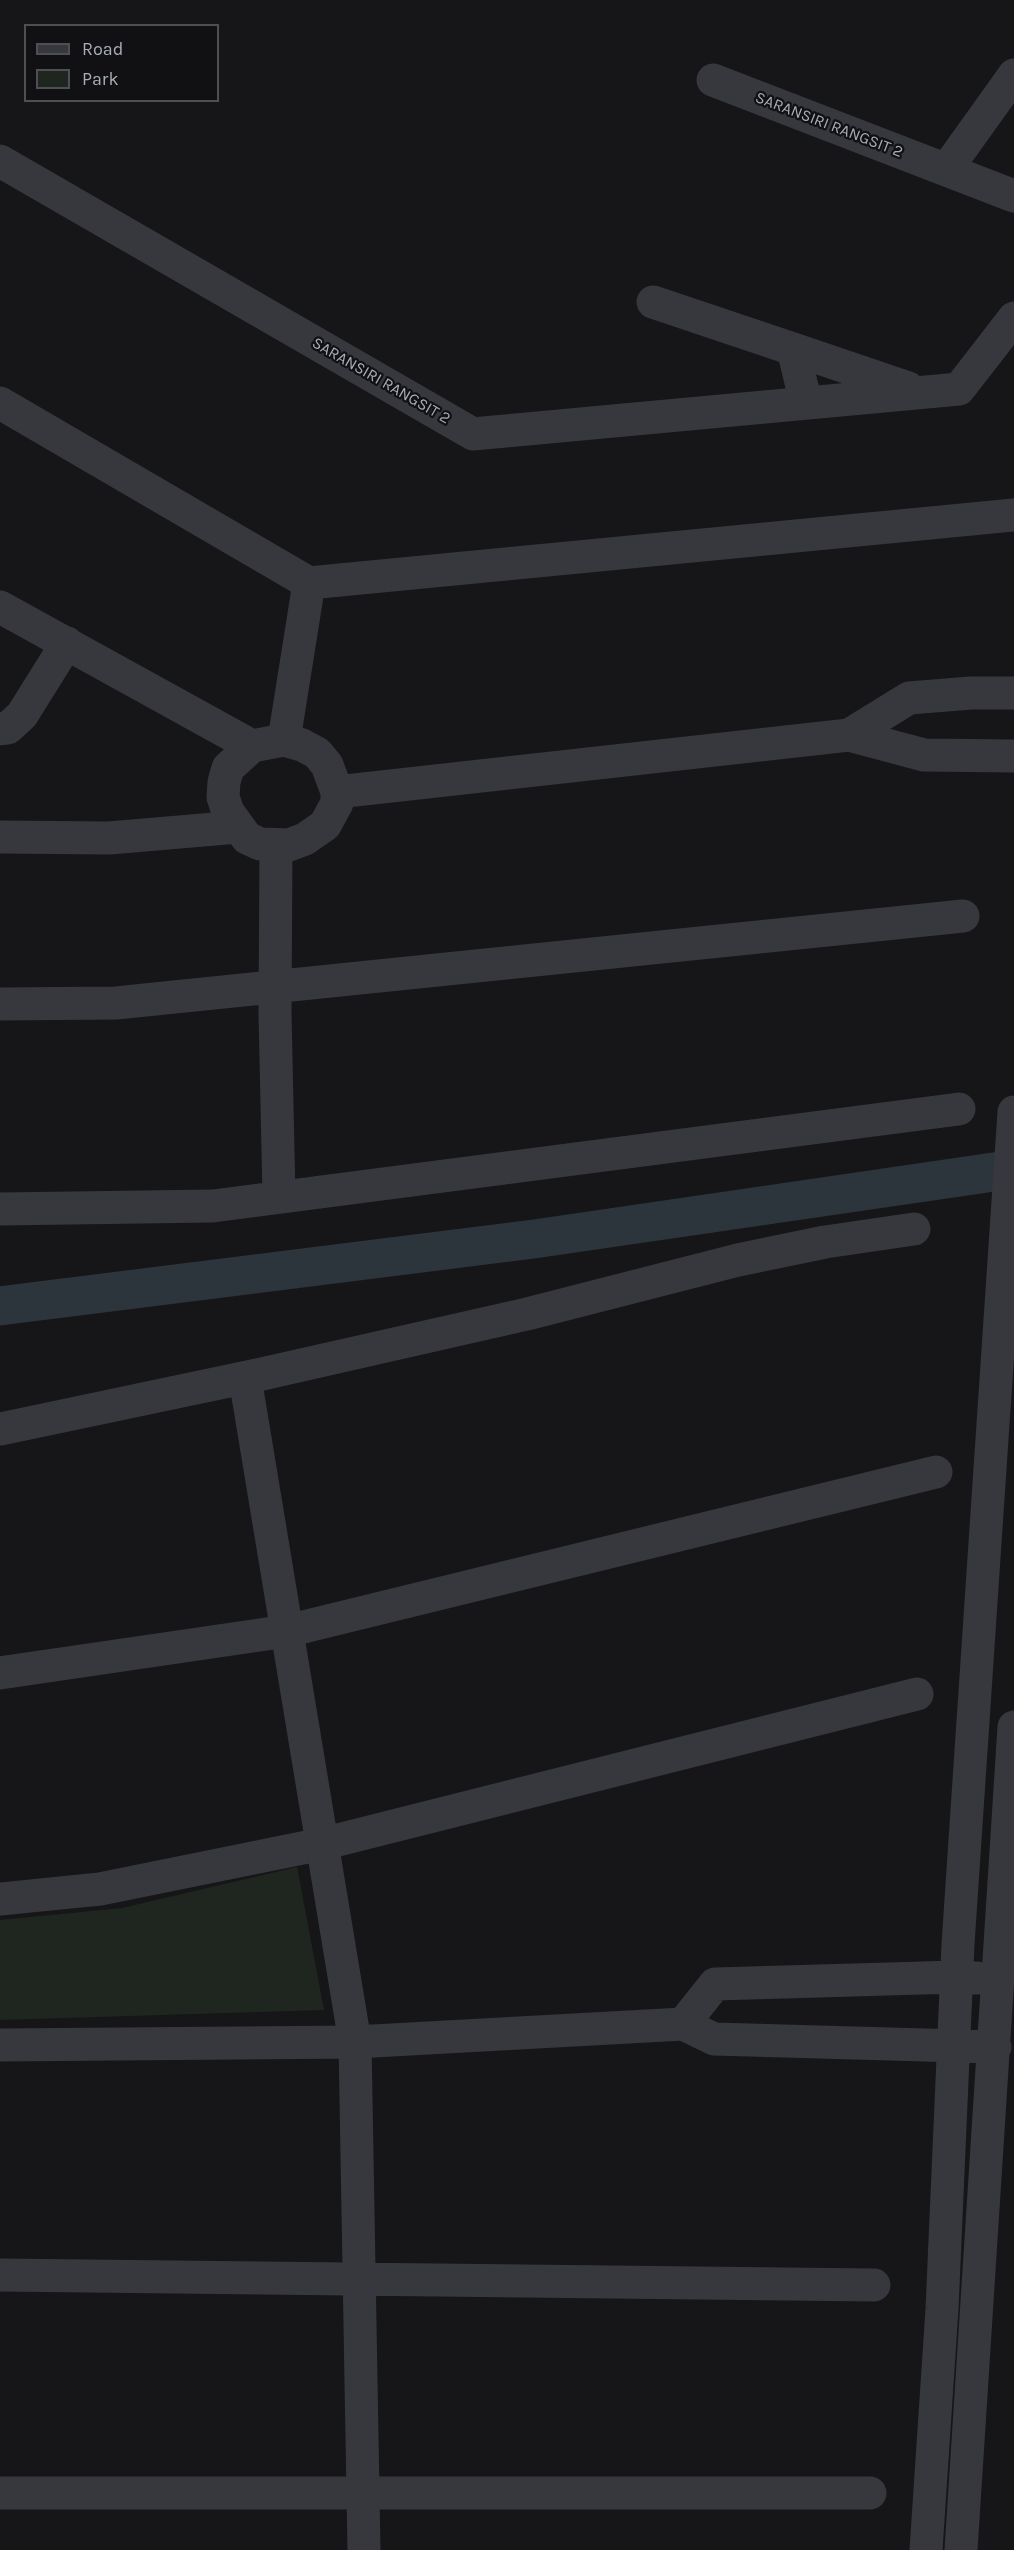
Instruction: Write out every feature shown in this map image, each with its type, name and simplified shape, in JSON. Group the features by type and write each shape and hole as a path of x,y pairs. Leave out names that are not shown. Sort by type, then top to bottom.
{"street":[{"path":"946,170 1014,75"},
{"name":"SARANSIRI RANGSIT 2","path":"712,80 1014,196"},
{"name":"SARANSIRI RANGSIT 2","path":"0,161 473,434 959,389 1014,318"},
{"name":"SARANSIRI RANGSIT 2","path":"653,302 920,392"},
{"path":"793,349 806,403"},
{"path":"0,403 309,583 1014,515"},
{"path":"284,741 309,583"},
{"path":"0,607 252,746"},
{"path":"0,729 8,728 22,715 67,643"},
{"path":"849,735 909,698 971,693 1014,693"},
{"path":"337,792 849,735 924,755 1014,756"},
{"path":"284,741 302,745 317,753 327,765 337,792 337,802 325,825 305,839 276,846 260,844 247,838 228,812 223,797 228,768 252,746 284,741"},
{"path":"0,837 109,838 238,827"},
{"path":"276,846 275,988 279,1197"},
{"path":"0,1004 116,1003 963,916"},
{"path":"0,1209 213,1206 959,1109"},
{"path":"926,2550 942,2309 957,1977 1014,1112"},
{"path":"0,1429 244,1378 527,1314 738,1260 825,1242 914,1229"},
{"path":"244,1378 355,2042 364,2550"},
{"path":"0,1673 287,1631 936,1472"},
{"path":"0,1899 100,1889 322,1844 917,1694"},
{"path":"961,2550 1014,1727"},
{"path":"683,2024 715,1984 957,1977 999,1980"},
{"path":"0,2045 355,2042 683,2024 714,2039 954,2044 995,2047"},
{"path":"0,2276 874,2285"},
{"path":"0,2493 870,2493"}],"green space":[{"path":"297,1867 324,2010 0,2020 0,1920 122,1908"}],"waterway":[{"path":"0,1306 534,1239 1014,1169"}]}
